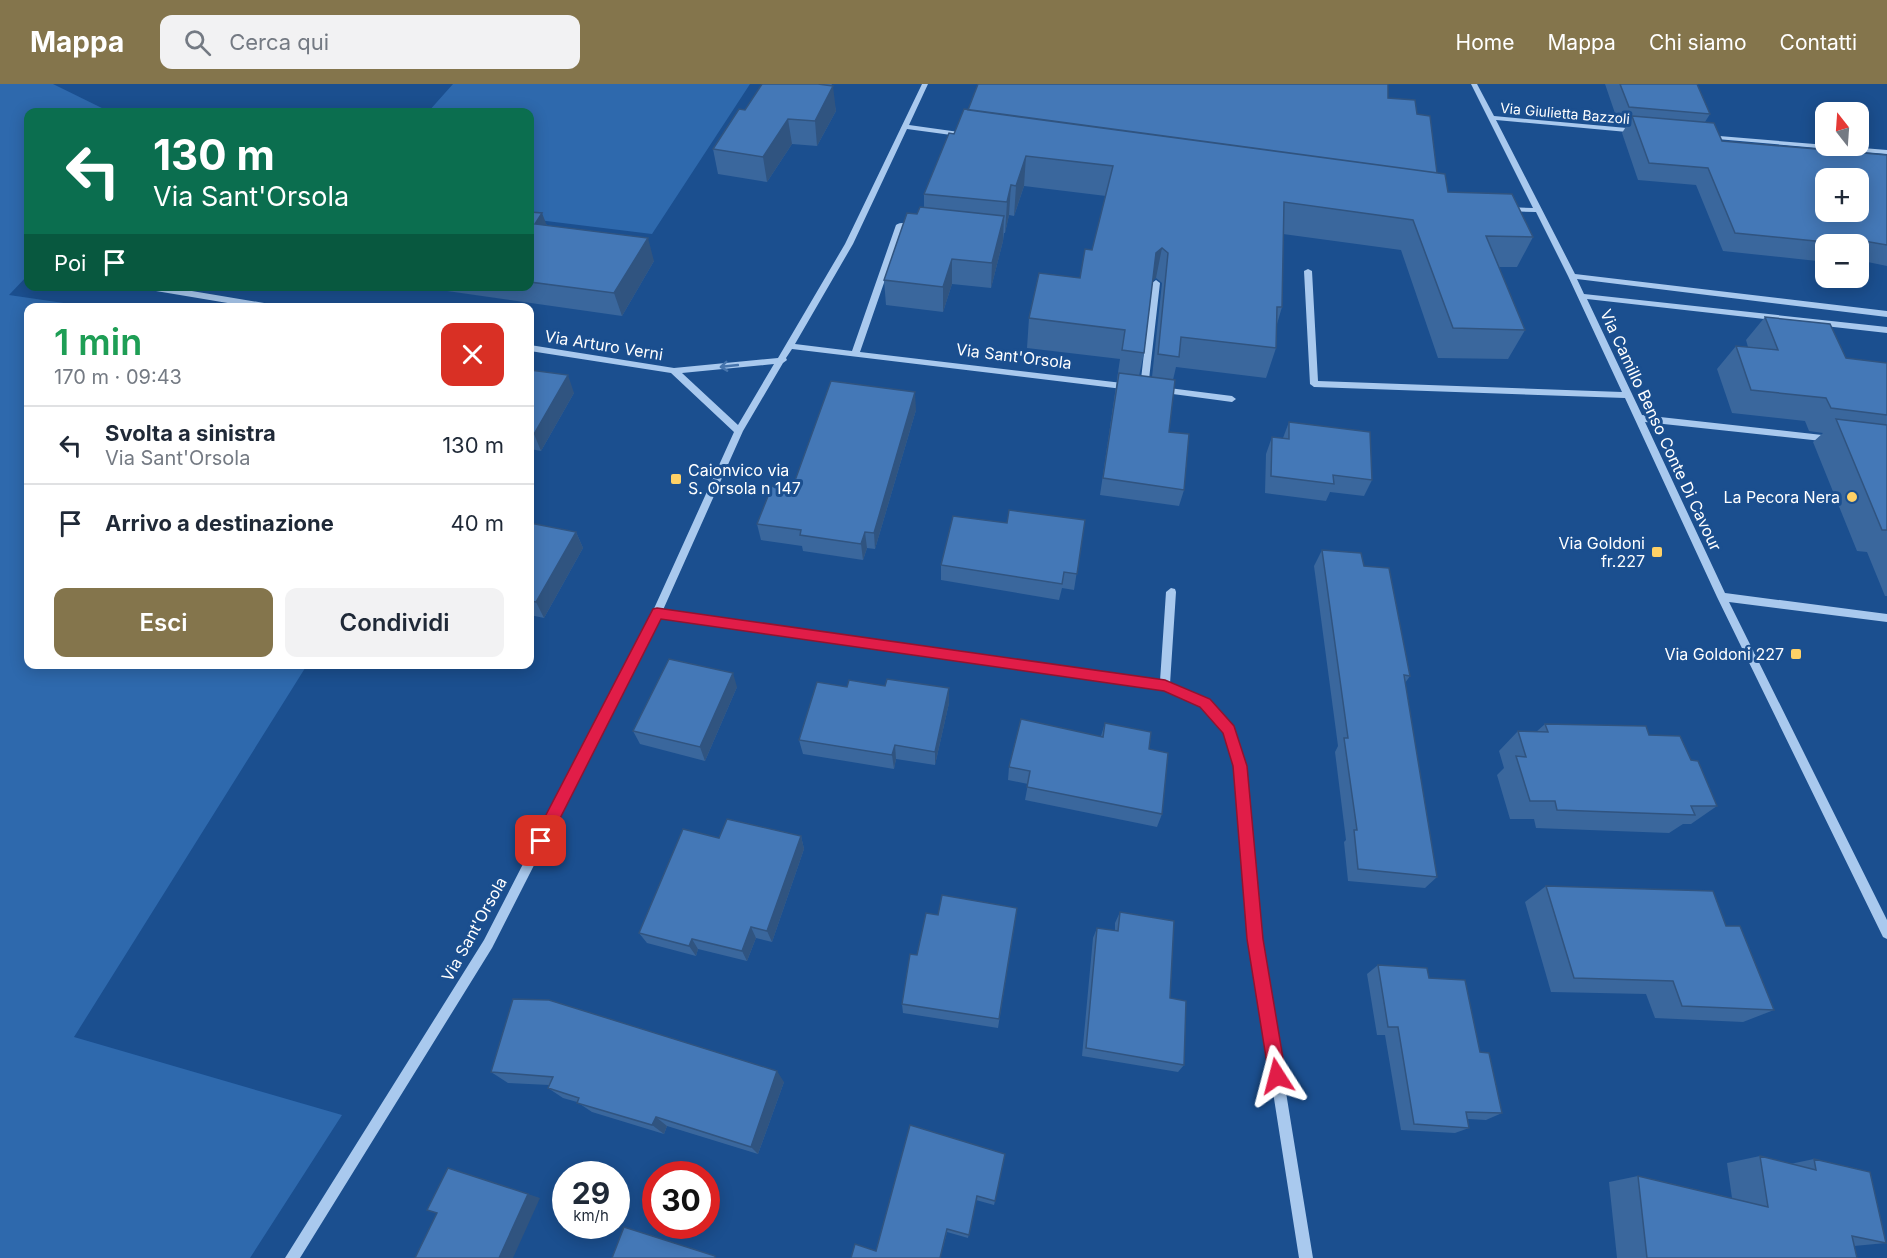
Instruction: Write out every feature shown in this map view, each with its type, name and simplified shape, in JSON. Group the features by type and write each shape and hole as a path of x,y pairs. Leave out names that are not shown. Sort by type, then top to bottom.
{"street":[{"name":"Via Sant'Orsola","path":"292,1258 488,944 657,613 740,431 849,244 907,127 925,84"},
{"name":"Via Camillo Benso Conte Di Cavour","path":"1474,84 1572,276 1722,597 1887,933"},
{"name":"Via Giulietta Bazzoli","path":"1491,118 1643,131"},
{"path":"907,127 978,136"},
{"path":"1701,136 1887,152"},
{"path":"1499,209 1537,210"},
{"path":"855,354 900,225 923,228"},
{"path":"1308,271 1314,384 1627,395"},
{"path":"1572,276 1887,314"},
{"path":"1144,388 1156,283"},
{"path":"174,291 246,303"},
{"path":"1581,296 1887,330"},
{"name":"Via Sant'Orsola","path":"791,346 1232,399"},
{"name":"Via Arturo Verni","path":"534,349 674,371 783,360"},
{"name":"Via Arturo Verni","path":"674,371 740,431"},
{"path":"1637,418 1839,440"},
{"path":"1165,686 1171,592"},
{"path":"1722,597 1887,618"},
{"path":"657,613 1165,686 1205,703 1229,730 1240,766 1255,939 1306,1258"}],"shaded area":[{"path":"0,84 53,84 102,108 24,108 24,279 9,295 64,303 24,303 24,669 304,669 74,1037 342,1115 250,1258 0,1258"},
{"path":"453,84 750,84 652,234 534,219 534,108 432,108"}],"building":[{"path":"762,84 833,86 815,121 788,119 763,157 713,149 739,109 745,110"},
{"path":"978,84 1388,84 1388,98 1415,100 1417,114 1430,116 1437,173 968,110"},
{"path":"1620,84 1697,84 1710,114 1629,107"},
{"path":"964,109 1445,174 1448,192 1512,194 1533,237 1486,236 1525,330 1453,328 1413,220 1284,202 1282,307 1277,307 1276,348 1181,337 1179,357 1158,354 1168,253 1162,248 1156,253 1144,353 1122,350 1125,330 1029,318 1039,273 1080,278 1085,249 1092,250 1113,166 1026,156 1016,186 1011,185 1007,202 924,194 949,133 954,134"},
{"path":"1632,116 1714,123 1722,141 1815,149 1815,156 1887,155 1887,245 1869,242 1869,234 1815,234 1815,241 1735,233 1708,168 1649,163"},
{"path":"920,207 1004,216 992,263 952,259 943,287 884,280 907,213 917,214"},
{"path":"534,212 542,213 535,224 648,238 614,293 534,283"},
{"path":"1765,317 1830,324 1846,358 1887,363 1887,415 1831,408 1826,398 1751,390 1736,346 1778,350"},
{"path":"534,371 568,375 534,434"},
{"path":"1119,373 1175,380 1169,432 1189,434 1184,490 1103,478"},
{"path":"831,381 915,392 874,533 865,532 861,544 800,535 801,530 757,524 772,486 792,489"},
{"path":"1836,419 1887,425 1887,530 1882,530"},
{"path":"1289,422 1370,432 1372,480 1333,475 1334,484 1271,476 1272,437 1289,439"},
{"path":"1009,510 1085,520 1077,574 1064,572 1062,584 941,565 953,516 1007,523"},
{"path":"534,524 576,532 536,602 534,602"},
{"path":"1322,550 1361,553 1364,566 1389,568 1410,676 1404,675 1437,877 1358,869 1354,830 1357,830 1344,738 1348,738"},
{"path":"669,659 733,673 700,747 633,731"},
{"path":"887,679 949,688 935,752 895,745 892,755 799,740 817,682 847,687 849,680 885,686"},
{"path":"1021,719 1103,737 1105,723 1151,732 1149,749 1168,753 1162,814 1027,787 1030,771 1009,767"},
{"path":"1545,724 1646,726 1649,735 1680,736 1691,760 1698,761 1717,806 1691,806 1695,815 1557,810 1555,801 1530,801 1516,756 1526,757 1518,731 1548,732"},
{"path":"727,819 801,836 767,931 751,927 742,951 692,939 689,946 639,933 683,829 719,838"},
{"path":"1546,886 1713,891 1726,926 1740,926 1774,1010 1682,1006 1673,981 1574,978"},
{"path":"942,895 1017,908 999,1019 902,1004 910,954 917,955 926,913 938,915"},
{"path":"1120,912 1174,921 1170,998 1186,1001 1184,1065 1086,1048 1097,928 1118,931"},
{"path":"1378,965 1427,968 1429,978 1465,980 1480,1052 1489,1053 1502,1113 1466,1112 1469,1128 1414,1124 1398,1027 1388,1027"},
{"path":"513,999 549,1000 777,1071 751,1147 656,1117 652,1125 577,1103 579,1098 548,1088 553,1077 491,1072"},
{"path":"910,1125 1005,1154 995,1201 977,1196 969,1235 947,1229 940,1258 851,1258 855,1244 876,1251"},
{"path":"1760,1156 1816,1170 1814,1159 1870,1172 1886,1243 1852,1236 1857,1258 1647,1258 1638,1176 1768,1207"},
{"path":"448,1168 528,1194 499,1258 415,1258 437,1213 427,1210"},
{"path":"630,1229 642,1233 642,1239 662,1239 715,1256 715,1258 612,1258 619,1239 630,1239"}],"place":[{"name":"Caionvico via S. Orsola n 147","path":"676,479"},
{"name":"La Pecora Nera","path":"1852,497"},
{"name":"Via Goldoni fr.227","path":"1657,552"},
{"name":"Via Goldoni 227","path":"1796,654"}],"route":[{"path":"541,841 657,613 1165,686 1205,703 1229,730 1240,766 1255,939 1277,1076"}]}
